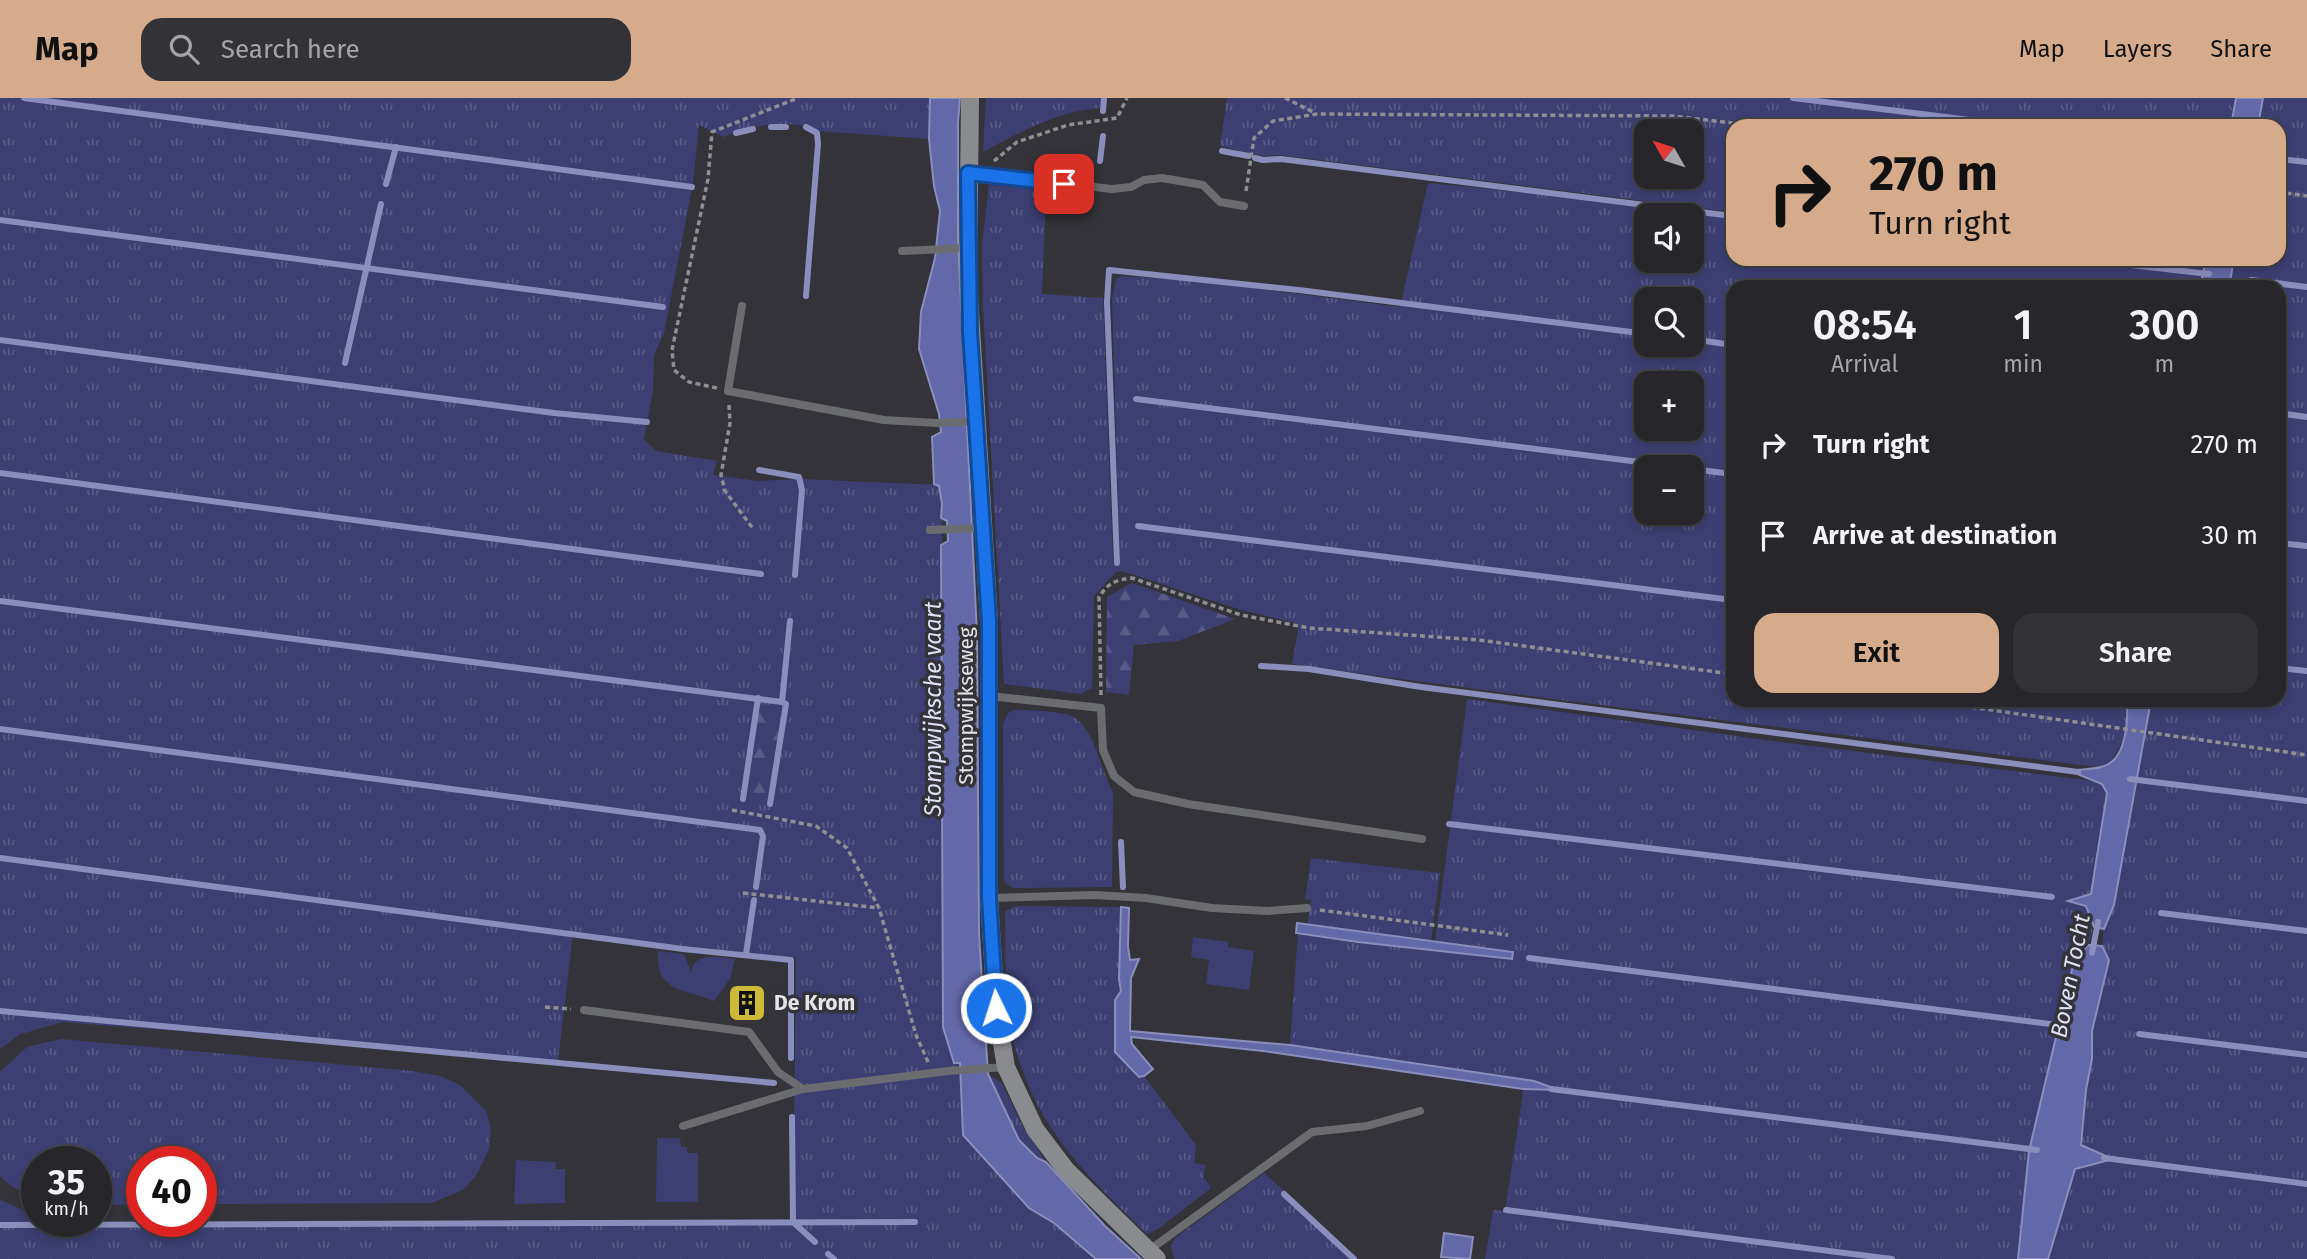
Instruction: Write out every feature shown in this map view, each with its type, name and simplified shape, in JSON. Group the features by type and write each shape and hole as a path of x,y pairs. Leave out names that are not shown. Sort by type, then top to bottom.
{"street":[{"name":"Stompwijkseweg","path":"970,98 964,248 979,529 989,621 989,898 998,1068 1049,1149 1094,1199 1152,1255"}],"lane":[{"path":"968,173 1112,189 1131,187 1144,180 1162,178 1203,185 1220,202 1244,206"},
{"path":"902,251 964,248"},
{"path":"742,306 728,391 884,420 937,423 972,421"},
{"path":"930,530 979,529"},
{"path":"988,696 1101,708 1103,750 1114,776 1134,792 1188,804 1422,839"},
{"path":"989,898 1096,895 1235,909 1268,911 1307,908"},
{"path":"584,1010 749,1032 778,1072 803,1089"},
{"path":"683,1126 803,1089 948,1071 998,1068"},
{"path":"1152,1255 1312,1132 1367,1126 1420,1111"}],"path":[{"path":"754,530 725,491 721,475 730,423 728,391 689,382 674,370 672,351 708,179 712,132 798,98"},
{"path":"968,173 990,164 1017,142 1068,125 1116,118 1127,98"},
{"path":"1285,98 1317,114"},
{"path":"1244,206 1254,138 1273,121 1317,114 1673,116 1726,122"},
{"path":"2286,193 2307,196"},
{"path":"1101,708 1100,597 1106,586 1115,580 1132,578 1241,615 1309,628 1479,639 1726,673"},
{"path":"1972,707 2307,755"},
{"path":"732,810 816,826 847,848 879,908 916,1035 934,1073"},
{"path":"743,893 879,908"},
{"path":"1307,908 1508,935"},
{"path":"545,1007 584,1010"}],"green space":[{"path":"0,98 22,98 236,125 40,98 930,98 929,139 818,131 784,124 758,126 724,137 699,125 693,183 664,333 654,356 653,391 644,439 656,451 717,461 713,475 758,481 802,479 939,485 942,504 943,1027 960,1063 963,1135 1029,1208 1054,1223 1096,1259 0,1259 0,1200 21,1209 21,1237 112,1237 112,1228 126,1228 126,1237 217,1237 217,1227 793,1222 796,958 573,934 558,1061 63,1022 20,1034 0,1049"},
{"path":"986,98 1101,98 1100,108 1055,118 983,152"},
{"path":"1227,98 2236,98 2232,119 1726,119 1726,211 1704,208 1704,203 1661,203 1280,155 1262,156 1220,146"},
{"path":"2263,98 2307,98 2307,1259 2048,1259 2075,1169 2111,1158 2081,1146 2092,1059 2092,1031 2109,960 2102,946 2104,929 2114,905 2150,707 2286,707 2286,280 2230,280 2233,266 2286,266 2286,119 2259,119"},
{"path":"1428,183 1634,203 1634,273 1704,273 1704,210 1726,212 1726,266 2204,266 2202,280 1726,280 1726,707 2127,707 2126,735 2111,762 2096,767 1292,664 1299,624 1238,609 1122,571 1116,572 1094,596 1092,688 1080,694 1004,684 983,308 982,245 989,185 1029,188 1046,195 1042,294 1103,298 1113,562 1116,567 1120,564 1112,299 1116,279 1121,276 1199,281 1400,307"},
{"path":"1132,583 1235,619 1178,641 1134,645 1129,695 1106,692 1107,597"},
{"path":"1467,699 2102,784 2107,793 2107,802 2091,894 2069,901 2086,906 2092,934 2087,945 2075,957 2029,1151 2018,1259 1485,1259 1493,1210 1505,1211 1524,1086 1568,1091 1534,1081 1290,1045 1298,933 1511,959 1512,952 1435,941"},
{"path":"760,704 782,707 767,806 745,802"},
{"path":"1015,710 1071,716 1079,721 1091,738 1113,793 1112,887 1013,888 1004,882 1003,724 1008,713"},
{"path":"1311,858 1440,873 1431,941 1307,925 1311,900 1305,899"},
{"path":"1018,906 1121,907 1121,991 1115,1000 1138,1077 1144,1076 1196,1145 1194,1163 1205,1165 1204,1178 1211,1188 1158,1229 1147,1234 1079,1164 1043,1115 1029,1087 1018,1057 1007,996 1005,911"},
{"path":"1193,937 1228,942 1228,947 1254,951 1249,990 1206,984 1209,960 1191,957"},
{"path":"658,951 684,954 691,972 693,965 702,958 735,959 730,979 714,1001 683,991 667,982 658,965"},
{"path":"61,1039 412,1071 440,1076 460,1085 486,1111 491,1128 489,1149 476,1176 463,1190 432,1203 217,1204 217,1146 126,1146 126,1204 112,1205 112,1146 21,1146 21,1191 0,1176 0,1072 27,1047"},
{"path":"988,1074 1002,1083 1022,1125 1046,1162 1035,1156 1017,1137"},
{"path":"657,1138 680,1138 681,1147 687,1147 687,1153 698,1153 698,1202 656,1202"},
{"path":"516,1160 556,1162 555,1169 565,1169 565,1203 514,1204"},
{"path":"1264,1173 1284,1191 1281,1194 1351,1259 1174,1259 1171,1246 1175,1238"}],"water":[{"path":"930,98 960,98 958,240 977,634 979,934 988,1074 1019,1140 1037,1158 1046,1162 1105,1226 1141,1259 1096,1259 1054,1223 1029,1208 963,1135 960,1063 954,1063 943,1027 941,545 948,541 947,521 941,518 939,486 934,484 932,437 941,432 939,414 919,349 921,312 935,258 940,211 934,186 929,139"},
{"path":"2236,98 2263,98 2259,119 2232,119"},
{"path":"2204,266 2233,266 2230,280 2202,280"},
{"path":"2127,707 2150,707 2114,905 2104,929 2094,927 2086,906 2068,901 2091,894 2107,793 2102,784 2070,771 2096,768 2112,762 2122,747"},
{"path":"1121,907 1129,908 1130,960 1139,959 1131,978 1130,1031 1290,1045 1534,1081 1559,1090 1523,1089 1263,1051 1131,1037 1132,1044 1153,1069 1139,1077 1115,1052 1115,1000 1121,991"},
{"path":"1297,923 1513,952 1512,959 1296,933"},
{"path":"2089,945 2102,946 2109,960 2092,1031 2092,1059 2081,1145 2113,1159 2075,1169 2048,1259 2018,1259 2029,1151 2075,957"},
{"path":"1444,1233 1473,1237 1470,1259 1441,1257"}],"waterway":[{"path":"24,98 692,187"},
{"path":"1103,111 1104,98"},
{"path":"1793,98 1962,119"},
{"path":"771,127 786,127"},
{"path":"806,127 817,133 818,144 806,296"},
{"path":"736,133 753,129"},
{"path":"1100,161 1103,136"},
{"path":"386,184 396,147"},
{"path":"1222,151 1249,156"},
{"path":"1255,158 1281,159 1726,215"},
{"path":"2286,160 2307,162"},
{"path":"345,363 381,204"},
{"path":"0,220 663,307"},
{"path":"2140,266 2209,274"},
{"path":"1117,563 1107,302 1109,270 1299,290 1634,332"},
{"path":"2286,284 2307,287"},
{"path":"0,340 554,413 647,422"},
{"path":"1704,341 1726,344"},
{"path":"1136,399 1634,461"},
{"path":"2286,414 2307,417"},
{"path":"759,470 799,477 802,490 795,575"},
{"path":"1704,470 1726,473"},
{"path":"0,473 761,574"},
{"path":"1138,526 1726,599"},
{"path":"2286,544 2307,546"},
{"path":"0,601 782,702 790,621"},
{"path":"1261,666 1309,669 1421,687 2078,772"},
{"path":"2286,669 2307,671"},
{"path":"743,799 758,698"},
{"path":"770,804 786,704 782,702"},
{"path":"0,729 760,830 763,836 756,887"},
{"path":"2130,779 2307,801"},
{"path":"1449,824 2052,897"},
{"path":"1121,842 1123,887"},
{"path":"0,858 683,949 791,960 791,1058"},
{"path":"746,954 754,900"},
{"path":"2161,913 2307,931"},
{"name":"Boven Tocht","path":"2092,953 2098,922"},
{"path":"1529,958 2066,1026"},
{"path":"0,1011 774,1083"},
{"path":"2139,1034 2307,1055"},
{"path":"1551,1089 2037,1150"},
{"path":"792,1117 793,1222 815,1242"},
{"path":"2104,1158 2307,1184"},
{"path":"1284,1194 1354,1259"},
{"path":"1506,1210 1892,1259"},
{"path":"0,1225 915,1222"},
{"path":"828,1254 834,1259"}],"place":[{"name":"De Krom","path":"747,1003"}],"route":[{"path":"996,1008 989,898 989,621 970,332 968,173 1064,184"}],"water label":[{"name":"Stompwijksche vaart","path":"933,709"}]}
